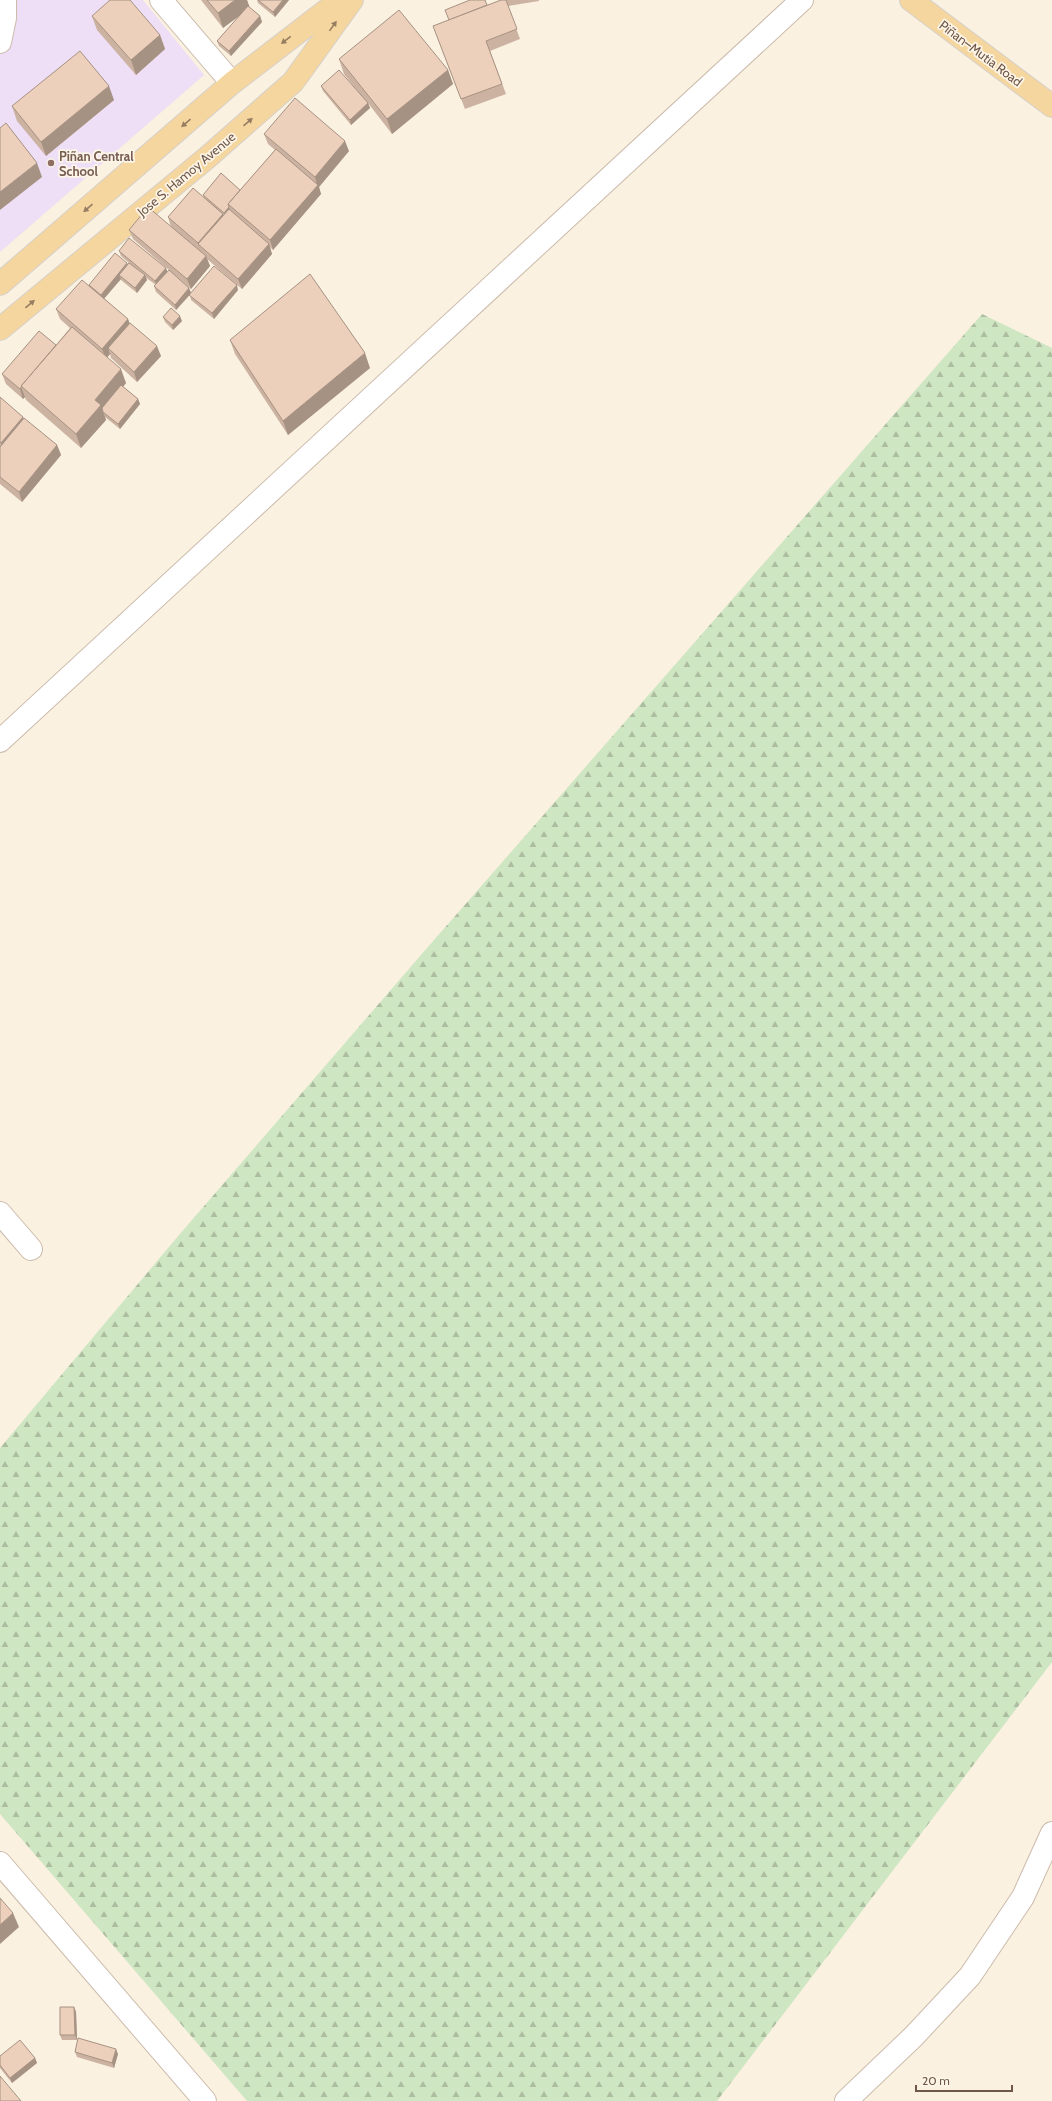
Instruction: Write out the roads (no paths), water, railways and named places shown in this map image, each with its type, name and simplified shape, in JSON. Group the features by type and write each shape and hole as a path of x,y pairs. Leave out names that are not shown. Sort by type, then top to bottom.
{"main road":[{"path":"0,284 269,52 340,0"},
{"name":"Jose S. Hamoy Avenue","path":"0,329 209,156 293,82 352,0"},
{"name":"Piñan–Mutia Road","path":"910,0 1052,106"}],"street":[{"path":"0,42 5,18 6,0"},
{"path":"161,0 232,84"},
{"path":"0,741 802,0"},
{"path":"0,1212 31,1249"},
{"path":"846,2101 914,2036 970,1976 1023,1897 1052,1833"},
{"path":"0,1863 205,2101"}],"place":[{"name":"Piñan Central School","path":"51,163"}]}
